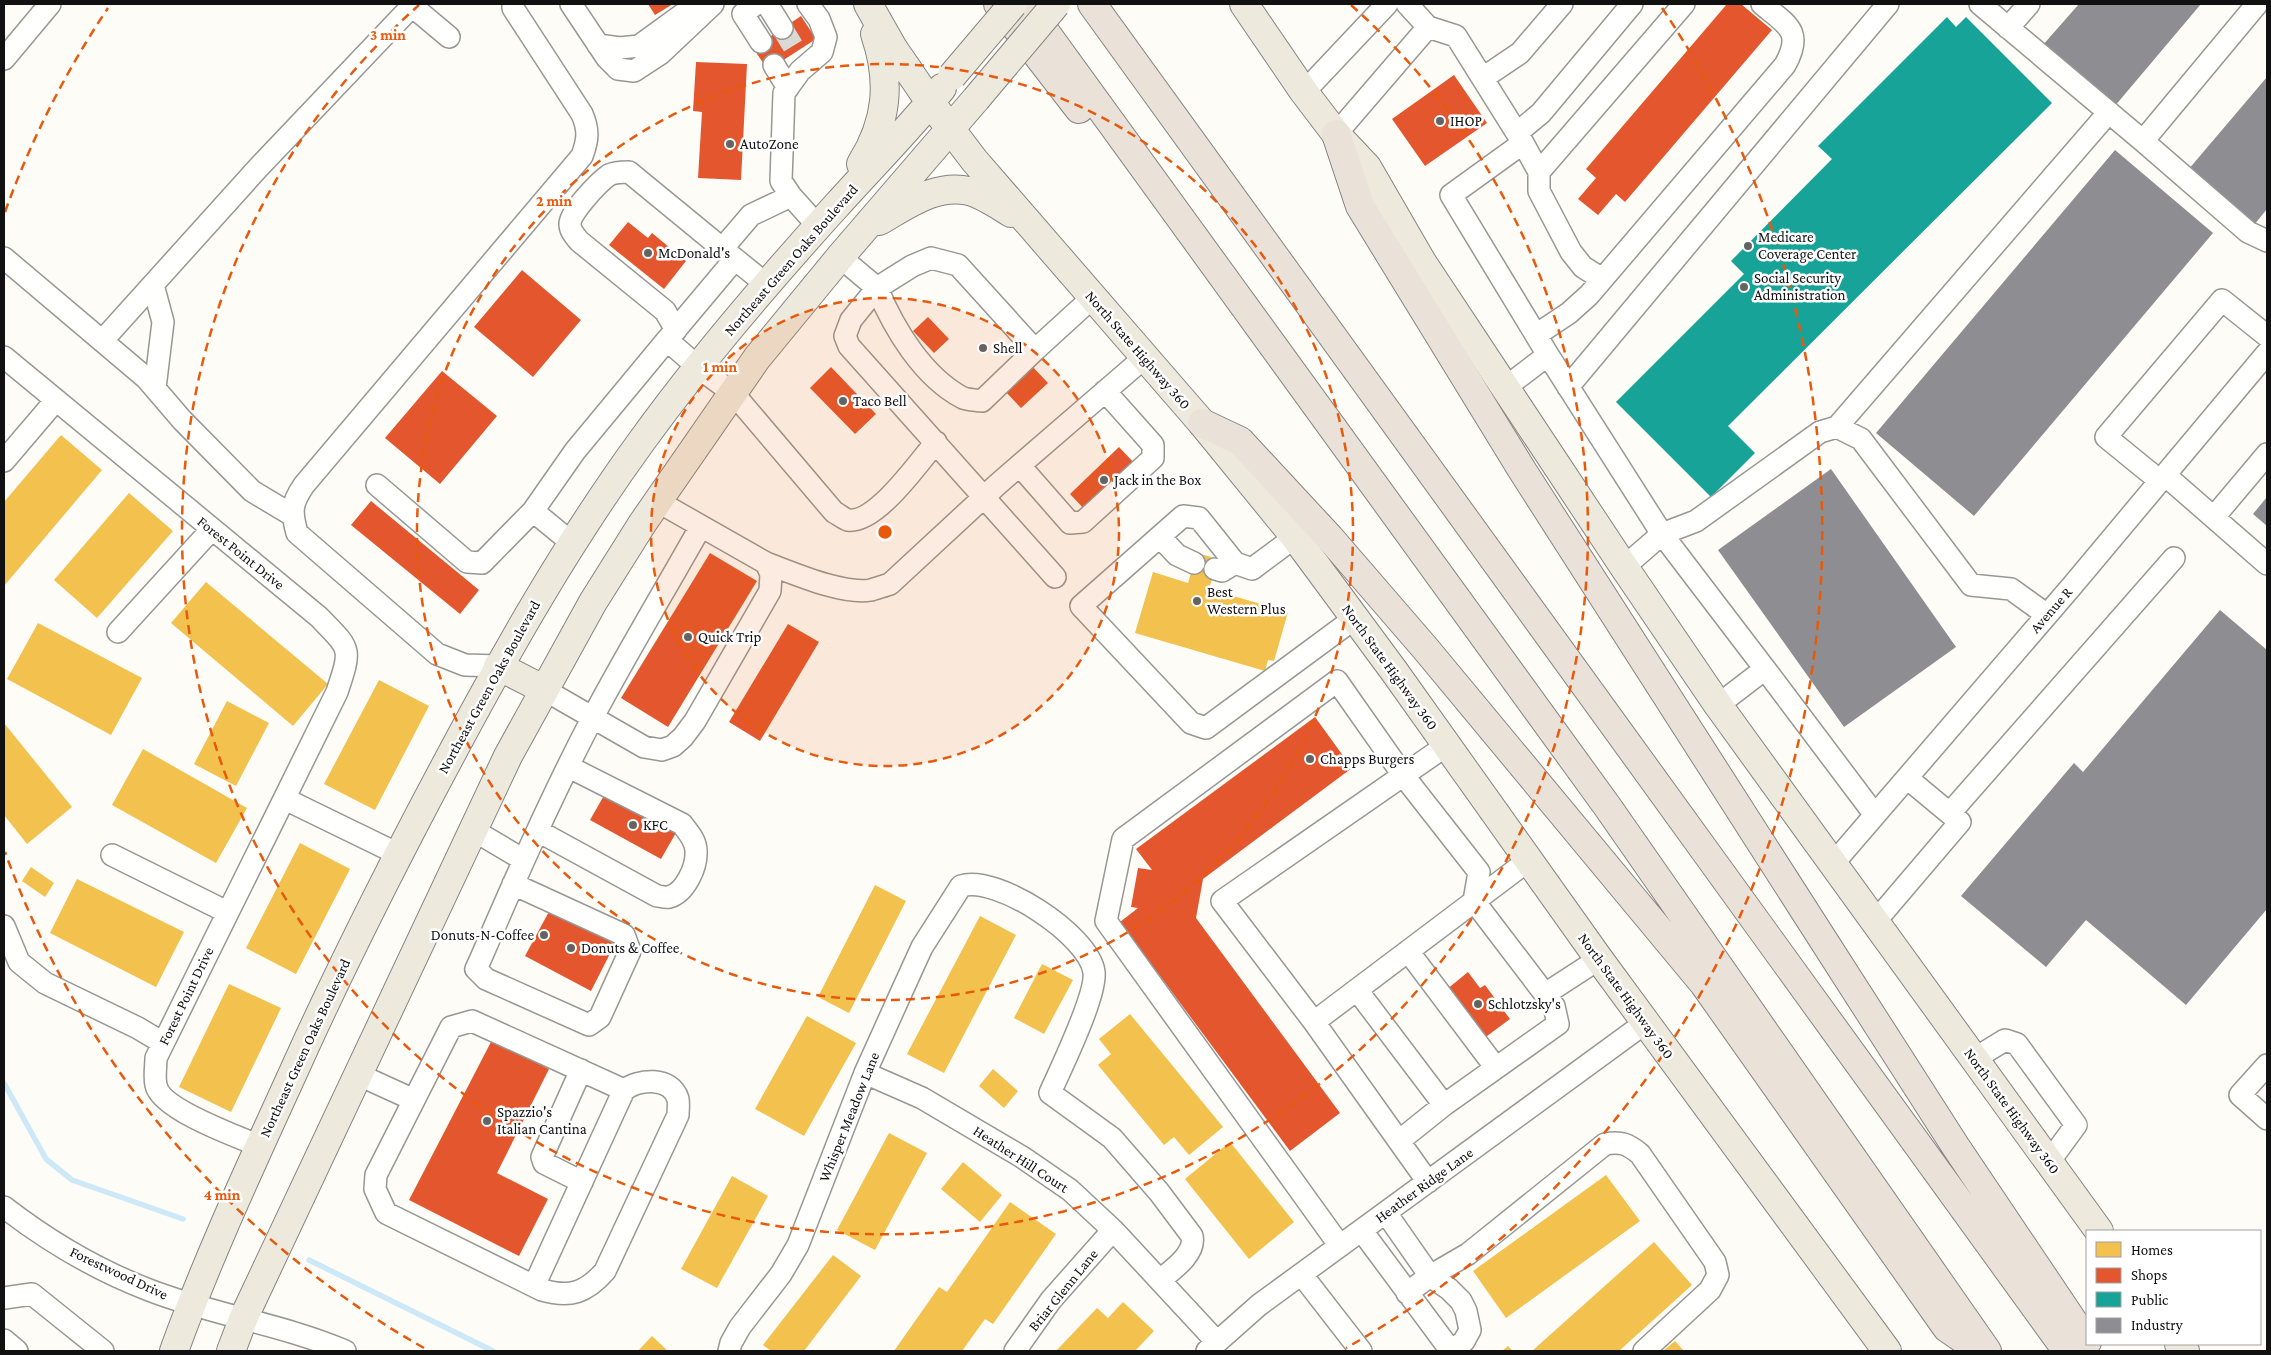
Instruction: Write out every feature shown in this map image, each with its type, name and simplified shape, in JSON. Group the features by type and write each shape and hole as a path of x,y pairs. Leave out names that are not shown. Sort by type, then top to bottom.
{"highway":[{"path":"998,4 1126,171 1176,214"},
{"path":"1025,4 1607,806 1987,1351"},
{"path":"1092,4 2067,1351"},
{"path":"1336,134 1360,206 1522,470 1956,1147 2086,1340"},
{"path":"1202,423 1240,441 1330,538 1425,648 1704,984 1947,1328 1980,1351"}],"main road":[{"name":"North State Highway 360","path":"866,4 930,102 974,160 1202,423 1295,537 1447,745 1645,1023 1887,1351"},
{"path":"836,206 868,152 880,126 884,101 883,57 866,4"},
{"name":"Northeast Green Oaks Boulevard","path":"174,1351 191,1304 260,1146 347,956 398,854 498,666 572,542 642,441 767,285 930,102 1013,4"},
{"path":"231,1351 244,1317 357,1074 508,756 543,689 593,602 657,501 757,358 840,257 1056,4"},
{"name":"North State Highway 360","path":"1244,4 1304,92 1336,134 1367,167 1422,262 1718,705 1874,923 2098,1230"},
{"path":"863,231 925,195 951,190 970,191 993,202 1027,223"},
{"path":"498,666 543,689"}],"street":[{"path":"4,59 50,4"},
{"path":"498,666 466,665 438,654 297,533 292,515 294,500 304,485 582,156 588,141 588,127 582,114 513,8 514,4"},
{"path":"570,4 607,58 618,68 634,71 660,54 713,4"},
{"path":"598,45 620,48 639,46 698,4"},
{"path":"756,4 743,14 761,42"},
{"path":"767,4 782,28"},
{"path":"808,4 819,20 826,37 822,52 800,59 784,93 781,181 791,196 818,226"},
{"path":"1304,92 1387,4"},
{"path":"1407,4 1428,27 1456,36 1539,172 1539,191 1571,252 1583,267 1602,279"},
{"path":"1483,78 1520,53 1562,4"},
{"path":"1632,4 1520,138 1451,195 1548,355 1662,534 1875,815"},
{"path":"1539,172 1684,4"},
{"path":"1536,335 1569,313 1589,295 1785,65 1794,49 1793,36 1788,26 1762,4"},
{"path":"1568,387 1888,4"},
{"path":"1980,4 2248,232 2267,241"},
{"path":"2008,28 2029,4"},
{"path":"2143,141 2257,4"},
{"path":"102,341 258,168 411,5 449,37"},
{"path":"1336,134 1428,27"},
{"path":"774,66 788,88"},
{"path":"1624,567 1662,534 1696,521 1820,432 1837,427 2109,112"},
{"path":"767,285 629,172 610,175 598,185 572,215 570,224 572,231 579,241 665,311 671,335 699,368 733,394 834,512 848,520 864,518 886,500 936,442"},
{"path":"376,485 467,562 482,562 533,511 575,451 671,335 728,254 751,214 791,196"},
{"path":"840,257 877,288 889,316 916,356 941,384 965,399 982,401 1034,350 1092,298"},
{"path":"4,258 146,378 182,420 252,491 292,515"},
{"path":"1034,350 958,264 931,258 912,266 877,288 851,320 844,336 849,346 1055,577"},
{"path":"153,285 163,322 155,388"},
{"path":"2267,336 2222,300 2106,436 2214,518 2267,564"},
{"name":"Avenue R","path":"1832,865 2048,615 2267,353"},
{"path":"1506,387 1548,355"},
{"name":"Forest Point Drive","path":"4,357 319,617 345,643 348,661 338,692 156,1058 156,1086 165,1101 214,1127 260,1146"},
{"path":"657,501 766,563 819,582 850,589 870,590 890,584 984,496 1145,357"},
{"path":"1020,466 1070,523 1083,522 1152,458 1153,445 1106,391"},
{"path":"4,461 56,400"},
{"path":"1837,427 1861,439 1971,586 2011,589 2048,615"},
{"path":"2214,518 2267,454"},
{"path":"533,511 572,542"},
{"path":"1295,537 1252,569 1235,563 1199,518 1183,516 1081,606 1191,723 1206,728 1355,618"},
{"path":"513,884 624,935 630,951 600,1017 589,1025 486,979 476,969 513,884 524,860 592,718 701,526"},
{"path":"118,632 212,529"},
{"path":"1160,537 1177,555 1194,563"},
{"path":"1950,814 2174,558"},
{"path":"543,689 644,747 662,750 672,746 695,721 770,591 771,574 766,563"},
{"path":"1215,569 1222,571 1235,563"},
{"path":"1718,705 1765,668"},
{"path":"1340,1246 1106,922 1123,840 1337,681 1403,775 1479,872 1474,901 1554,1006 1558,1024 1444,1105 1399,1142"},
{"path":"1428,1182 1314,1022 1222,900 1447,745"},
{"path":"538,831 657,896 669,897 681,890 694,869 696,851 692,837 682,824 569,766"},
{"path":"1874,923 1960,822 1907,778"},
{"path":"285,799 398,854"},
{"path":"473,830 524,860"},
{"path":"112,855 228,912"},
{"path":"1314,1022 1529,860"},
{"name":"Whisper Meadow Lane","path":"729,1351 731,1343 740,1327 781,1274 798,1245 866,1073 922,947 960,886 967,884 998,889 1026,902 1067,932 1086,952 1094,972 1090,999 1050,1093 1112,1138 1159,1192 1192,1236 1193,1241 1184,1259 1155,1275"},
{"path":"4,926 20,962 45,983 138,1028 163,1043"},
{"path":"1408,951 1496,1068"},
{"path":"1545,994 1599,959"},
{"path":"1357,990 1444,1105"},
{"path":"534,1286 624,1090 632,1084 644,1081 660,1083 670,1088 678,1099 678,1115 605,1271 594,1284 574,1293 559,1294 534,1286 386,1213 375,1190 376,1175 452,1027 461,1023 472,1021 624,1090"},
{"name":"Heather Ridge Lane","path":"1212,1346 1259,1305 1645,1023"},
{"path":"1974,1059 2004,1040 2017,1044 2076,1125 2049,1162"},
{"path":"2267,1065 2240,1095 2267,1118"},
{"path":"581,1070 542,1157 544,1163 582,1182"},
{"name":"Heather Hill Court","path":"866,1073 922,1098 1022,1156 1070,1190 1113,1230 1155,1275 1212,1346"},
{"path":"357,1074 414,1100"},
{"path":"1408,1293 1430,1276 1468,1254 1605,1144 1617,1142 1628,1144 1640,1154 1715,1262 1718,1275 1710,1290 1644,1351"},
{"name":"Forestwood Drive","path":"4,1207 42,1236 148,1290 191,1304 244,1317 327,1343 346,1351"},
{"path":"1362,1231 1452,1351 1464,1341 1470,1330 1469,1319 1461,1301 1430,1276 1386,1212"},
{"name":"Briar Glenn Lane","path":"1015,1351 1052,1300 1113,1230"},
{"path":"1302,1275 1361,1351"},
{"path":"4,1298 32,1294 104,1351"},
{"path":"4,1340 17,1351"}],"building: Homes":[{"path":"61,435 102,470 4,586 4,502"},
{"path":"129,493 173,531 97,618 54,580"},
{"name":"Best Western Plus","path":"1197,553 1218,559 1209,589 1288,612 1274,661 1268,660 1265,671 1135,633 1153,572 1188,583"},
{"path":"206,582 328,684 293,726 171,623"},
{"path":"38,623 142,678 111,735 7,679"},
{"path":"379,680 429,706 375,810 324,784"},
{"path":"227,701 269,723 236,786 194,764"},
{"path":"4,723 72,807 27,844 4,815"},
{"path":"143,749 247,808 216,863 112,805"},
{"path":"300,843 350,869 296,974 246,948"},
{"path":"31,867 54,883 45,897 22,881"},
{"path":"77,879 184,932 156,987 50,933"},
{"path":"875,885 906,901 849,1013 818,997"},
{"path":"980,916 1016,935 944,1073 907,1054"},
{"path":"1042,964 1073,980 1044,1034 1014,1018"},
{"path":"229,984 281,1008 231,1112 179,1087"},
{"path":"1130,1014 1223,1127 1189,1155 1174,1137 1164,1145 1098,1065 1111,1054 1099,1039"},
{"path":"807,1016 856,1043 804,1136 755,1109"},
{"path":"993,1069 1018,1091 1004,1108 979,1086"},
{"path":"889,1133 927,1153 875,1250 837,1230"},
{"path":"1230,1142 1294,1222 1249,1259 1185,1179"},
{"path":"963,1162 1002,1195 980,1222 941,1189"},
{"path":"1606,1175 1640,1221 1506,1318 1473,1271"},
{"path":"732,1176 768,1196 717,1288 681,1269"},
{"path":"1010,1202 1056,1234 993,1324 985,1319 962,1351 894,1351 939,1287 947,1292"},
{"path":"1654,1242 1692,1285 1619,1351 1532,1351"},
{"path":"833,1255 861,1276 804,1351 771,1351 763,1345"},
{"path":"1123,1302 1154,1331 1135,1351 1056,1351 1097,1308 1108,1318"},
{"path":"652,1336 668,1351 638,1351"},
{"path":"1675,1341 1684,1351 1663,1351"},
{"path":"1508,1346 1513,1351 1502,1351"}],"building: Shops":[{"path":"648,4 673,4 655,15"},
{"path":"1727,4 1741,4 1772,30 1625,202 1616,194 1598,215 1578,199 1596,178 1586,169"},
{"path":"801,16 816,39 768,70 753,48"},
{"path":"696,62 747,64 741,180 698,178 702,112 693,111"},
{"name":"IHOP","path":"1454,75 1487,123 1425,166 1392,119"},
{"name":"McDonald's","path":"628,222 648,238 652,233 686,261 664,289 609,245"},
{"path":"522,270 581,320 533,377 474,327"},
{"path":"928,317 949,339 934,353 913,331"},
{"path":"1029,363 1048,383 1021,408 1002,388"},
{"name":"Taco Bell","path":"831,367 876,414 855,434 810,388"},
{"path":"442,371 497,416 440,484 385,438"},
{"name":"Jack in the Box","path":"1119,447 1137,466 1088,513 1070,494"},
{"path":"371,501 479,590 460,614 351,525"},
{"path":"710,553 757,581 668,727 621,698"},
{"path":"788,624 819,642 760,741 729,722"},
{"path":"1315,717 1352,768 1203,879 1196,918 1340,1113 1290,1151 1120,922 1138,908 1131,907 1138,868 1152,870 1136,849"},
{"name":"KFC","path":"606,792 677,831 661,859 590,820"},
{"name":"Donuts & Coffee","path":"552,906 617,940 591,991 525,956"},
{"name":"Schlotzsky's","path":"1468,972 1480,988 1485,985 1510,1019 1483,1039 1446,990"},
{"name":"Spazzio's Italian Cantina","path":"492,1040 549,1069 497,1173 548,1199 519,1256 409,1200"}],"building: Public":[{"path":"1947,17 1956,27 1966,17 2052,103 1728,426 1755,453 1711,497 1616,402 1744,274 1731,261 1832,159 1818,146"}],"building: Industry":[{"path":"2079,4 2201,4 2114,107 2042,46"},
{"path":"2267,77 2267,209 2254,225 2188,170"},
{"path":"2115,150 2213,233 1974,516 1876,433"},
{"path":"1831,469 1956,647 1844,727 1718,550"},
{"path":"2267,497 2267,526 2253,514"},
{"path":"2220,610 2267,650 2267,909 2186,1005 2086,920 2046,967 1961,896 2074,763 2083,772"}],"waterway":[{"path":"4,1083 46,1159 72,1180 183,1219"},
{"path":"309,1260 493,1351"}],"tunnel":[{"path":"782,28 796,51"}],"place":[{"name":"IHOP","path":"1440,121"},
{"name":"AutoZone","path":"730,144"},
{"name":"Medicare Coverage Center","path":"1748,246"},
{"name":"McDonald's","path":"648,253"},
{"name":"Social Security Administration","path":"1744,287"},
{"name":"Shell","path":"983,348"},
{"name":"Taco Bell","path":"843,401"},
{"name":"Jack in the Box","path":"1104,480"},
{"name":"Best Western Plus","path":"1197,601"},
{"name":"Quick Trip","path":"688,637"},
{"name":"Chapps Burgers","path":"1310,759"},
{"name":"KFC","path":"633,825"},
{"name":"Donuts-N-Coffee","path":"544,935"},
{"name":"Donuts & Coffee","path":"571,948"},
{"name":"Schlotzsky's","path":"1478,1004"},
{"name":"Spazzio's Italian Cantina","path":"487,1121"}]}
